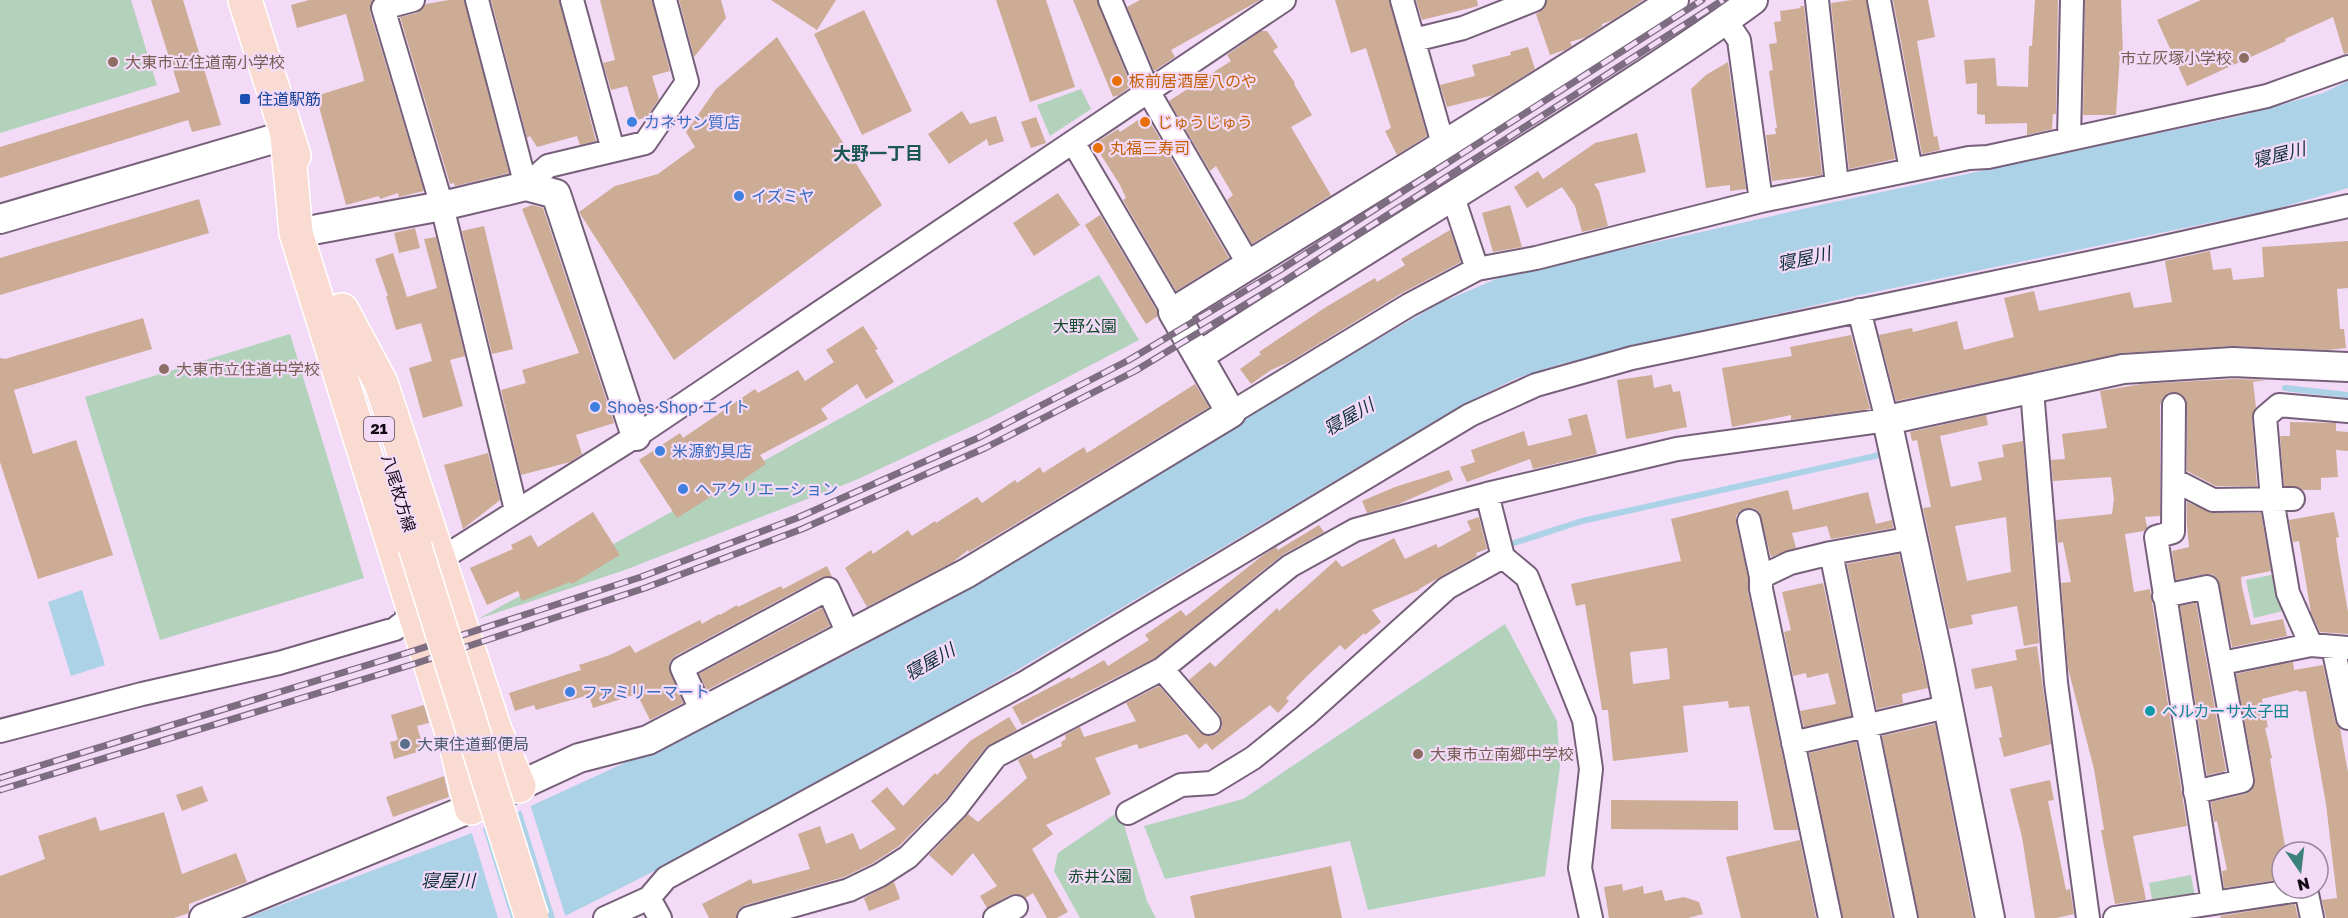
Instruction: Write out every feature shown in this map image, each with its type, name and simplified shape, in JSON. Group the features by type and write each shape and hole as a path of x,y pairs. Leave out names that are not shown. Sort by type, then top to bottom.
{"main road":[{"name":"八尾枚方線","path":"245,0 342,310 428,553 532,918"},
{"path":"287,135 296,233 457,749 471,808"},
{"path":"428,553 519,786"}],"street":[{"path":"413,0 383,8 442,206 516,510"},
{"path":"477,0 526,186"},
{"path":"572,0 613,150"},
{"path":"526,186 548,166 645,143 687,82 666,0"},
{"path":"1110,0 1148,92 1249,265"},
{"path":"428,553 516,510 636,436 1284,0"},
{"path":"1402,0 1443,144"},
{"path":"1414,40 1464,28 1534,0"},
{"path":"1173,312 1443,144 1530,93 1674,0"},
{"path":"1199,356 1280,303 1453,197 1726,21 1754,0"},
{"path":"1817,0 1837,185"},
{"path":"1879,0 1911,170"},
{"path":"2069,139 2072,0"},
{"path":"1726,21 1739,40 1761,201"},
{"path":"204,918 471,808 579,758 648,740 967,573 1408,305 1477,269 1536,258 1761,201 1969,158 1988,157 2267,96 2348,67"},
{"path":"0,219 287,135"},
{"path":"1073,142 1231,413"},
{"path":"318,229 442,206 526,186 556,194 636,436"},
{"path":"1453,197 1477,269"},
{"path":"605,918 649,898 666,878 1026,681 1470,415 1536,385 1632,358 2151,250 2348,206"},
{"path":"1858,310 1887,420 1913,538 1990,918"},
{"path":"749,918 813,909 880,875 908,857 956,808 996,756 1162,669 1290,566 1355,530 1487,494 1677,449 1887,420 2123,369 2233,362 2348,367"},
{"path":"2032,390 2056,683 2088,918"},
{"path":"2174,405 2173,532 2156,537 2213,903"},
{"path":"2348,411 2279,405 2265,417 2282,499 2288,592 2331,647 2348,718"},
{"path":"2174,480 2214,500 2282,499"},
{"path":"1487,494 1503,557 1527,577 1584,720 1591,768 1580,868 1591,918"},
{"path":"1749,521 1761,577 1761,590 1830,918"},
{"path":"1761,577 1790,563 1913,538"},
{"path":"1832,553 1906,918"},
{"path":"1128,813 1181,785 1212,783 1253,758 1305,716 1447,588 1503,557"},
{"path":"2164,596 2207,587 2242,781 2195,792"},
{"path":"702,712 682,668 828,589 849,636"},
{"path":"0,731 142,694 279,663 395,629 405,621 411,604"},
{"path":"2222,663 2331,647"},
{"path":"1162,669 1209,723"},
{"path":"1793,743 1946,707"},
{"path":"2115,918 2306,889 2312,918"},
{"path":"649,898 660,918"},
{"path":"995,918 1016,907"}],"green space":[{"path":"0,0 131,0 157,85 0,133"},
{"path":"1081,89 1091,109 1050,136 1037,105"},
{"name":"大野公園","path":"1099,275 1139,340 991,417 856,480 625,570 478,619"},
{"path":"290,334 364,578 160,640 85,397"},
{"path":"2276,574 2283,611 2254,618 2246,580"},
{"name":"大東市立南郷中学校","path":"1505,624 1557,721 1560,767 1545,876 1368,910 1350,841 1165,879 1144,826 1243,799"},
{"name":"赤井公園","path":"1121,810 1128,822 1124,825 1147,901 1156,918 1080,918 1054,871 1058,853"},
{"path":"2191,875 2195,897 2153,904 2149,883"}],"water":[{"name":"寝屋川","path":"2348,81 2348,188 2276,209 1855,296 1561,364 1517,378 1464,404 1004,678 740,828 561,918 246,918 472,833 657,748 854,651 1011,561 1216,433 1440,303 1501,277 1825,204 2240,116 2323,93"},
{"path":"82,590 105,665 71,676 48,602"}],"pier":[{"path":"530,804 566,918 555,918 520,807"},
{"path":"482,825 511,918 498,918 471,830"}],"building":[{"path":"151,0 183,0 221,125 192,132 188,120 0,178 0,147 180,92"},
{"path":"309,0 372,0 370,12 424,191 399,197 398,193 380,199 379,196 346,205 316,96 364,81 363,75 346,14 297,28 291,5"},
{"path":"464,0 509,173 455,186 454,183 450,184 400,17 417,13 426,4"},
{"path":"491,0 559,0 596,141 580,145 577,136 537,147 530,136 527,138"},
{"path":"600,0 652,0 670,71 652,76 659,99 647,117 637,120 627,86 611,90 603,63 615,60"},
{"path":"679,0 721,0 726,18 694,57"},
{"path":"771,0 836,0 817,30"},
{"path":"996,0 1046,0 1075,87 1030,102"},
{"path":"1073,0 1097,0 1131,86 1119,95 1113,97"},
{"path":"1140,0 1260,0 1171,50 1175,57 1154,71 1127,7"},
{"path":"1335,0 1389,0 1427,136 1397,155 1385,131 1391,128 1366,48 1351,53"},
{"path":"1416,0 1477,0 1478,6 1422,20"},
{"path":"1547,0 1643,0 1613,20 1602,24 1586,37 1570,42 1572,46 1550,55 1536,14 1544,9"},
{"path":"1866,0 1895,159 1849,169 1831,3"},
{"path":"1893,0 1928,0 1935,37 1917,41 1934,137 1937,136 1940,150 1922,154"},
{"path":"2035,0 2058,0 2056,114 2053,114 2052,129 2027,135 2027,123 1985,124 1985,115 1977,114 1977,83 1966,84 1964,60 1995,58 1997,86 2028,87 2029,46 2032,46"},
{"path":"2085,0 2121,0 2123,54 2120,54 2116,115 2083,115"},
{"path":"2201,0 2348,0 2348,53 2344,54 2333,17 2187,86 2157,20"},
{"path":"1800,6 1804,6 1822,175 1772,181 1766,135 1776,134 1775,128 1777,128 1769,71 1773,70 1769,44 1777,43 1774,22 1781,21 1780,11 1801,8"},
{"path":"864,10 912,111 862,135 814,34"},
{"path":"1261,31 1267,31 1278,47 1273,51 1295,83 1312,115 1291,127 1331,195 1252,244 1227,200 1233,195 1216,166 1210,171 1169,101 1231,61 1227,55"},
{"name":"イズミヤ","path":"777,37 882,205 674,360 579,212 615,186 658,174 695,147 686,132 716,89"},
{"path":"1528,47 1535,69 1494,95 1447,107 1440,85 1475,76 1472,65 1511,55 1510,52"},
{"path":"1728,62 1746,189 1730,191 1730,185 1706,188 1691,89 1706,75"},
{"path":"962,111 970,124 996,116 1004,141 989,146 987,139 949,164 928,134"},
{"path":"1146,115 1229,258 1176,291 1123,200 1126,198 1120,185 1094,144 1118,129 1120,132"},
{"path":"1036,117 1046,143 1031,148 1021,122"},
{"path":"1637,133 1646,172 1594,184 1599,191 1608,226 1582,232 1575,206 1562,187 1527,208 1514,187 1538,171 1543,179 1595,143"},
{"path":"1058,193 1080,225 1034,256 1013,223"},
{"path":"199,199 209,233 0,295 0,258"},
{"path":"532,205 543,208 614,423 576,435 582,454 570,462 521,475 501,390 526,383 522,370 579,353 522,209"},
{"path":"1510,205 1522,247 1493,252 1482,213"},
{"path":"1100,215 1157,311 1158,316 1146,324 1085,225"},
{"path":"484,226 513,349 492,354 462,231"},
{"path":"415,228 420,248 399,253 394,233"},
{"path":"1450,230 1461,262 1402,293 1251,384 1240,369 1261,354 1259,352 1326,307 1375,278 1377,282 1405,265 1401,259"},
{"path":"436,237 465,356 450,360 463,406 423,418 409,368 432,361 421,323 396,330 386,296 388,296 375,259 393,253 407,297 437,288 424,239"},
{"path":"2348,241 2348,288 2337,289 2340,329 2344,329 2346,348 2328,350 2232,346 2122,353 1896,401 1879,335 1912,328 1913,332 1957,321 1964,350 2014,337 2004,298 2034,291 2039,311 2130,292 2134,308 2172,302 2165,261 2210,251 2213,270 2231,268 2233,280 2264,277 2262,247"},
{"path":"143,318 152,349 14,390 33,454 76,440 113,555 38,579 0,462 0,358 5,359"},
{"path":"863,326 878,349 875,350 894,382 866,399 857,384 821,409 828,419 760,455 766,464 725,492 723,489 677,518 639,460 680,433 683,438 755,389 758,393 798,370 805,381 834,362 826,350"},
{"path":"1851,335 1870,409 1791,420 1791,415 1732,427 1722,368 1792,356 1790,347"},
{"path":"1652,375 1654,388 1671,384 1673,392 1680,391 1687,427 1626,439 1617,380"},
{"path":"2233,379 2266,380 2253,382 2256,407 2252,418 2257,486 2216,486 2187,471 2187,405 2181,394 2168,393 2160,405 2160,516 2145,517 2147,527 2144,531 2125,534 2134,592 2150,589 2187,826 2133,836 2146,900 2115,904 2101,830 2104,830 2094,769 2068,668 2061,583 2071,582 2063,542 2058,543 2056,520 2112,514 2114,499 2111,477 2053,481 2051,460 2065,459 2062,434 2107,428 2100,391 2142,384"},
{"path":"1195,384 1209,407 969,552 968,550 953,562 867,607 845,568 871,550 873,554 908,530 912,536 977,497 982,503 1015,480 1017,483 1040,467 1043,473 1084,447 1087,453"},
{"path":"1587,414 1597,454 1533,469 1530,459 1467,482 1460,467 1475,462 1471,450 1524,431 1528,446 1572,435 1568,419"},
{"path":"1986,415 1988,425 1940,436 1951,487 1982,480 1978,462 2004,457 2002,445 2023,441 2039,643 2024,646 2017,606 1971,615 1973,624 1949,629 1923,508 1931,507 1917,440 1912,441 1910,432","holes":["2006,517 2011,572 1967,581 1955,526"]},
{"path":"2290,422 2336,423 2336,431 2348,432 2348,451 2336,450 2338,477 2321,478 2321,490 2303,490 2293,486 2284,486 2280,436 2290,436"},
{"path":"488,453 500,500 463,529 444,465"},
{"path":"1449,470 1453,480 1399,504 1367,513 1362,501 1395,487"},
{"path":"1788,490 1793,510 1868,492 1876,524 1892,520 1893,528 1831,539 1827,526 1792,533 1796,548 1771,557 1759,512 1754,508 1747,508 1736,516 1748,578 1748,592 1798,830 1774,830 1749,706 1729,708 1728,701 1683,706 1688,752 1613,761 1608,710 1602,710 1585,604 1576,606 1571,584 1681,561 1671,519","holes":["1667,648 1670,679 1633,684 1630,652"]},
{"path":"2187,502 2213,513 2261,513 2271,571 2241,577 2242,587 2251,625 2283,619 2287,636 2232,647 2218,579 2212,574 2205,574 2176,580 2172,551 2189,547"},
{"path":"593,512 620,555 572,584 570,582 522,601 518,591 487,605 470,568 513,549 511,545 531,535 538,547"},
{"path":"2334,512 2339,537 2336,538 2338,554 2348,612 2348,634 2320,632 2311,613 2299,541 2293,542 2289,520"},
{"path":"1479,517 1487,549 1476,553 1477,556 1419,590 1372,610 1381,622 1345,650 1340,645 1286,698 1289,701 1278,713 1270,705 1212,750 1206,743 1199,749 1187,734 1139,749 1137,744 1095,758 1111,794 1046,825 1053,834 1032,849 1068,912 1057,918 1047,918 1033,893 1025,898 1017,894 1010,895 987,908 980,896 997,886 973,853 952,876 929,855 968,814 978,822 1027,778 1018,760 1031,753 1034,759 1062,746 1061,742 1066,739 1065,735 1080,727 1084,737 1136,721 1126,703 1159,686 1199,732 1211,736 1217,734 1222,727 1220,715 1189,680 1210,662 1215,667 1277,608 1279,611 1336,560 1342,567 1394,538 1405,559 1436,544 1438,548 1471,530 1467,521"},
{"path":"1319,525 1324,532 1282,555 1155,658 1022,725 1012,707 1070,677 1071,679 1104,660 1108,666 1149,640 1145,635 1181,610 1186,616 1262,556 1276,547 1278,550"},
{"path":"1899,554 1928,688 1902,694 1903,703 1877,709 1847,564"},
{"path":"827,566 832,577 822,577 675,656 670,661 669,668 683,703 650,720 637,694 593,708 589,695 536,710 534,705 515,711 509,693 581,670 579,665 610,655 630,645 635,653 700,620 702,624 737,605 738,607 781,586 783,589"},
{"path":"1823,583 1851,716 1804,727 1800,711 1836,704 1828,673 1807,678 1806,673 1793,676 1784,632 1791,630 1782,592"},
{"path":"2196,603 2226,771 2207,775 2180,606"},
{"path":"822,608 830,626 707,690 699,674"},
{"path":"2037,646 2051,744 2004,757 1992,686 1975,689 1971,669 2017,660 2015,650"},
{"path":"2293,662 2294,670 2323,665 2335,721 2340,728 2348,772 2348,918 2326,918 2322,900 2337,898 2326,804 2306,691 2299,692 2298,690 2262,699 2284,840 2270,840 2270,881 2224,888 2222,871 2227,870 2211,802 2246,794 2251,791 2255,779 2236,674"},
{"path":"424,705 429,723 417,726 424,750 394,759 390,742 398,740 391,715"},
{"path":"1009,717 1017,730 986,747 946,799 899,846 873,863 844,877 745,905 739,909 736,918 709,918 702,904 751,879 753,884 810,869 798,834 820,826 826,844 853,833 860,850 896,829 871,801 887,787 903,806 970,741"},
{"path":"1935,724 1973,918 1919,918 1882,736"},
{"path":"1856,742 1892,918 1843,918 1809,753"},
{"path":"444,776 449,797 393,817 386,797"},
{"path":"2050,780 2054,800 2048,801 2066,890 2070,889 2074,914 2056,918 2035,918 2022,837 2010,789"},
{"path":"202,786 208,801 182,811 176,795"},
{"path":"1611,800 1738,801 1738,830 1611,829"},
{"path":"164,812 182,874 236,853 247,882 189,904 189,913 174,918 0,918 0,876 45,859 38,836 96,817 100,831"},
{"path":"1800,840 1816,918 1741,918 1726,857"},
{"path":"1331,866 1342,918 1195,918 1190,896"},
{"path":"894,882 900,899 869,911 864,898"},
{"path":"1622,884 1623,891 1643,886 1644,894 1662,890 1665,901 1684,897 1699,902 1703,914 1688,918 1609,918 1604,887"},
{"path":"2295,904 2298,918 2221,918 2220,916"}],"waterway":[{"path":"2285,388 2348,395"},
{"path":"1514,543 1582,521 1884,454"}],"railway":[{"path":"0,778 413,651 641,577 797,518 980,437 1129,360 1280,270 1702,0"},
{"path":"0,790 417,663 645,588 802,529 985,448 1135,371 1286,280 1723,0"}],"place":[{"name":"市立灰塚小学校","path":"2244,58"},
{"name":"大東市立住道南小学校","path":"113,62"},
{"name":"板前居酒屋八のや","path":"1117,81"},
{"name":"住道駅筋","path":"245,99"},
{"name":"カネサン質店","path":"632,122"},
{"name":"じゅうじゅう","path":"1145,122"},
{"name":"丸福三寿司","path":"1098,148"},
{"name":"イズミヤ","path":"739,196"},
{"name":"大東市立住道中学校","path":"164,369"},
{"name":"Shoes Shop エイト","path":"595,407"},
{"name":"米源釣具店","path":"660,451"},
{"name":"ヘアクリエーション","path":"683,489"},
{"name":"ファミリーマート","path":"570,692"},
{"name":"ベルカーサ太子田","path":"2150,711"},
{"name":"大東住道郵便局","path":"405,744"},
{"name":"大東市立南郷中学校","path":"1418,754"}],"district":[{"name":"大野一丁目","path":"878,154"}]}
